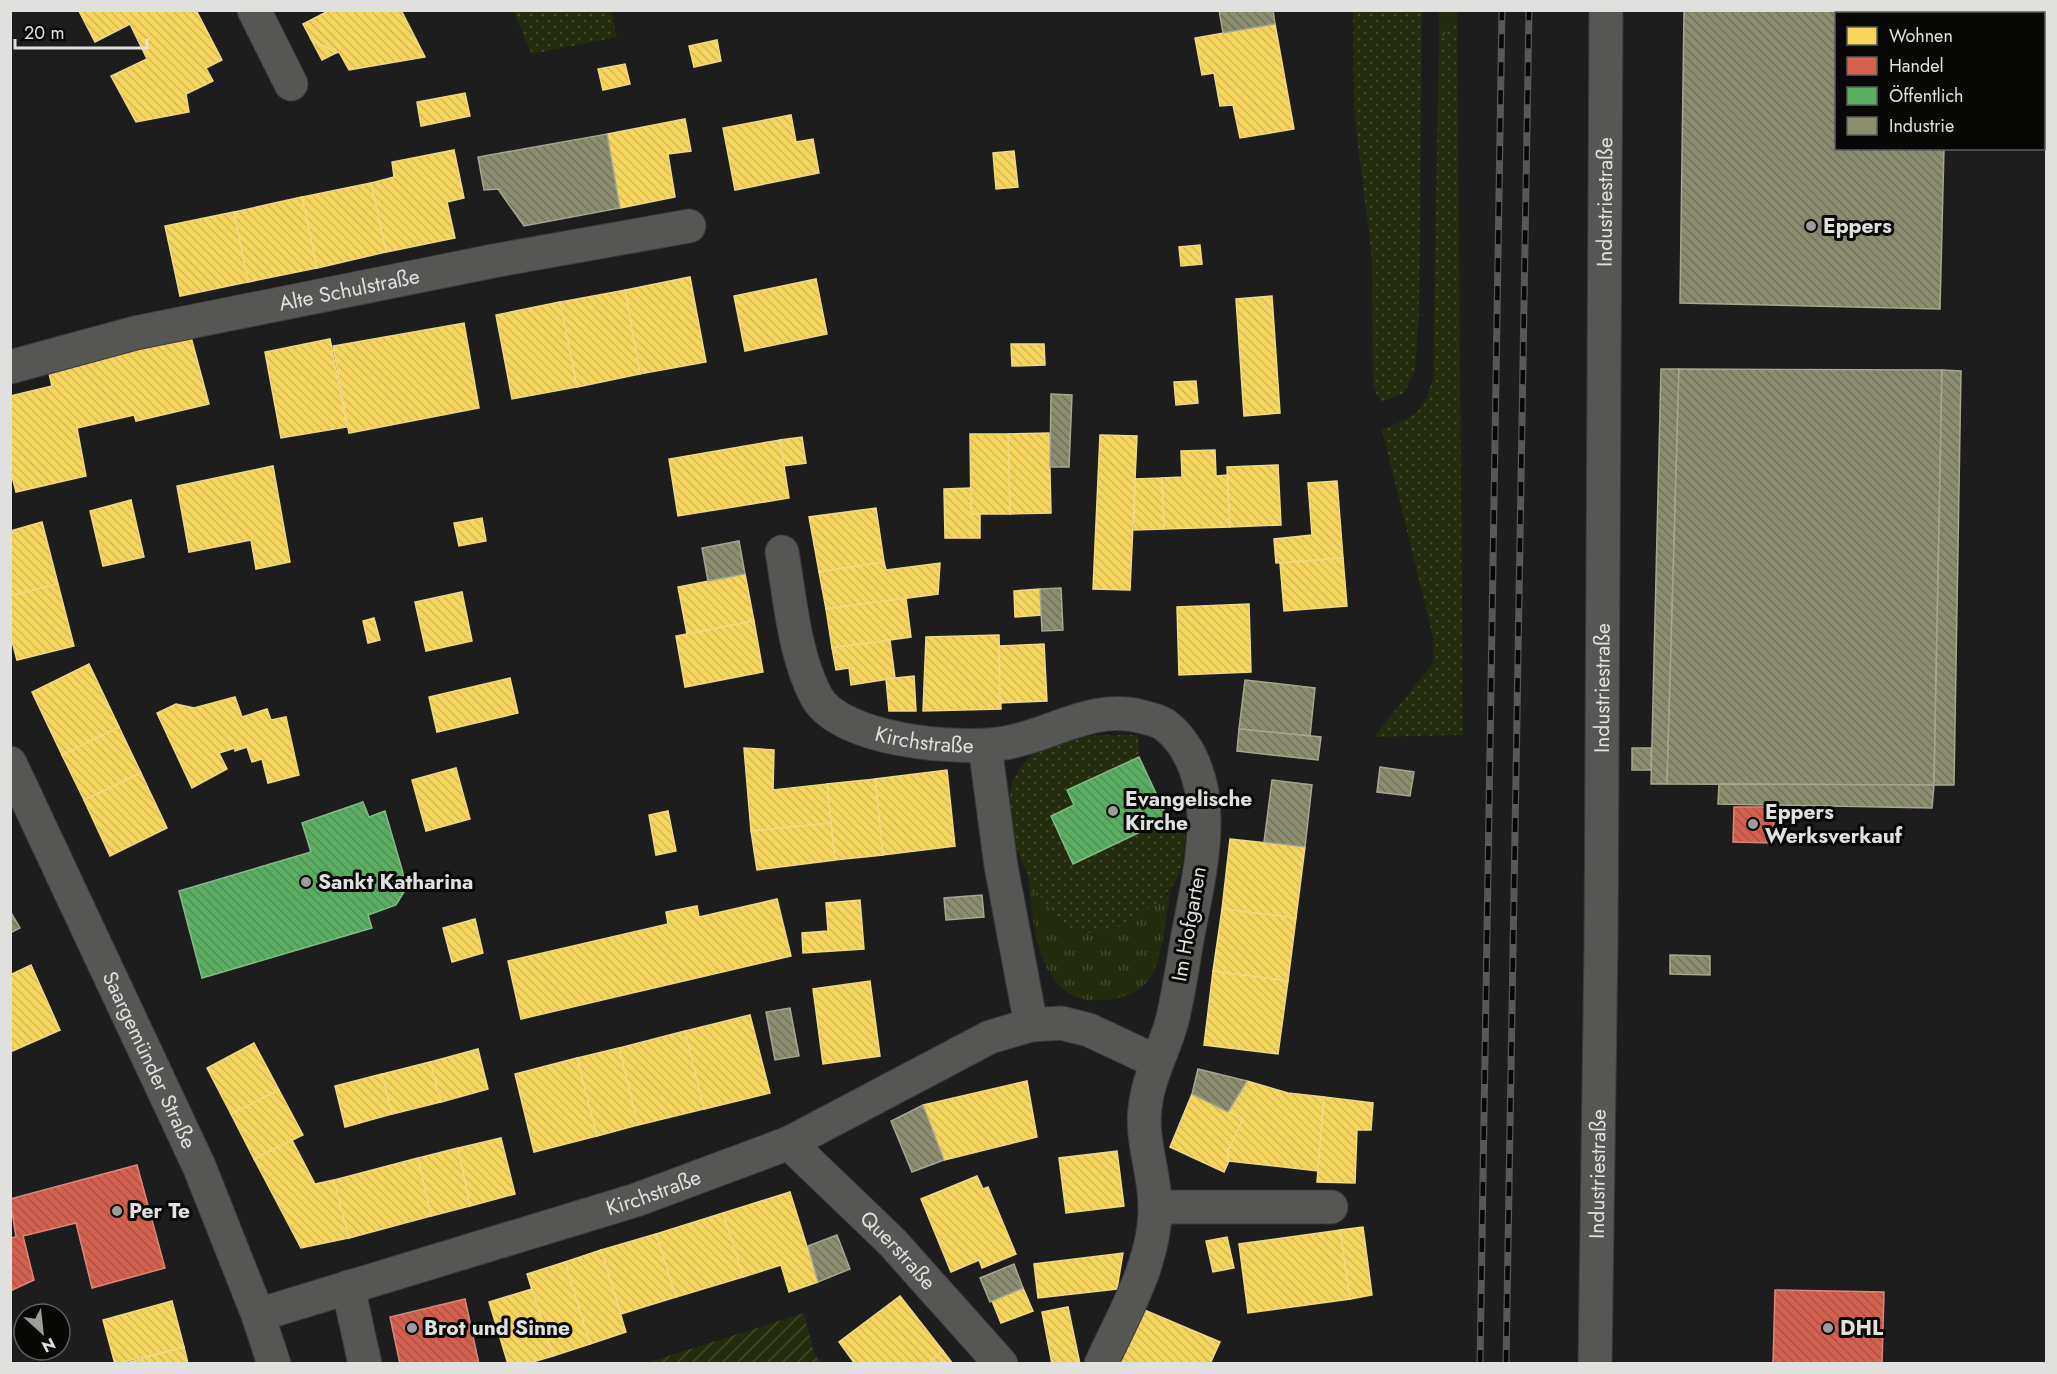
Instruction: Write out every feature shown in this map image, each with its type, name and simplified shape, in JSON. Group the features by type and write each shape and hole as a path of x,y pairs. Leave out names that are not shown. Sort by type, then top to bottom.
{"street":[{"path":"254,10 291,84"},
{"name":"Industriestraße","path":"1595,1364 1601,944 1606,10"},
{"name":"Alte Schulstraße","path":"10,367 147,331 493,261 689,226"},
{"name":"Kirchstraße","path":"782,552 808,677 818,699 837,718 867,730 903,739 985,746 1001,866 1031,1025"},
{"name":"Im Hofgarten","path":"985,746 1020,740 1072,720 1118,713 1163,723 1180,739 1192,758 1202,792 1203,826 1198,883 1171,1024 1146,1099 1143,1131 1155,1207 1150,1243 1141,1272 1101,1364"},
{"name":"Saargemünder Straße","path":"10,763 199,1166 258,1315 274,1364"},
{"name":"Kirchstraße","path":"258,1315 636,1200 789,1143 990,1037 1031,1025 1060,1023 1089,1030 1157,1062"},
{"name":"Querstraße","path":"789,1143 892,1242 1002,1364"},
{"path":"1155,1207 1331,1207"},
{"path":"348,1287 365,1364"}],"green space":[{"path":"513,11 611,11 617,37 532,54"},
{"path":"1353,11 1422,11 1419,311 1415,372 1403,394 1381,402 1373,387 1372,258 1354,112"},
{"path":"1439,11 1457,11 1457,16 1439,42"},
{"path":"1457,16 1463,735 1374,737 1433,663 1433,637 1382,429 1410,417 1421,407 1430,390 1433,378 1439,42"},
{"path":"1138,735 1139,757 1067,790 1074,805 1051,817 1073,864 1168,819 1185,822 1183,862 1169,890 1141,916 1113,930 1082,932 1057,918 1029,878 1012,829 1010,805 1013,783 1022,765 1046,746 1092,736"},
{"path":"1029,879 1059,920 1073,929 1088,933 1103,932 1132,920 1170,892 1160,951 1148,981 1122,997 1103,1000 1082,999 1065,990 1052,977 1043,959 1033,918"},
{"path":"804,1313 814,1353 821,1363 646,1363"}],"building: Wohnen":[{"path":"196,10 222,60 206,68 213,81 186,94 189,112 136,122 111,76 147,59 130,24 95,42 79,11"},
{"path":"330,10 401,10 425,57 349,70 339,52 336,53 311,39 303,24"},
{"path":"1275,24 1294,129 1240,138 1233,105 1220,106 1214,73 1202,75 1195,38"},
{"path":"311,39 329,49 336,53 322,60"},
{"path":"717,40 721,61 694,67 689,46"},
{"path":"625,64 630,84 603,90 598,69"},
{"path":"465,93 470,116 421,126 417,102"},
{"path":"791,115 796,142 813,139 819,173 735,190 723,128"},
{"path":"685,119 691,151 668,154 675,197 620,208 607,134"},
{"path":"454,150 464,198 447,202 455,238 386,252 371,183 394,177 392,162"},
{"path":"1014,151 1018,187 996,189 993,153"},
{"path":"371,183 386,252 317,268 302,197"},
{"path":"302,197 317,268 248,282 234,212"},
{"path":"234,212 248,282 180,296 165,226"},
{"path":"1200,245 1202,264 1181,266 1179,247"},
{"path":"690,277 706,362 640,374 625,290"},
{"path":"816,279 827,334 745,351 734,296"},
{"path":"625,290 640,374 577,387 560,302"},
{"path":"1272,296 1280,413 1244,416 1236,299"},
{"path":"560,302 577,387 512,399 496,315"},
{"path":"464,323 479,408 349,433 333,346"},
{"path":"191,337 209,404 136,421 134,415 77,428 86,476 16,492 10,468 10,396 52,386 47,365"},
{"path":"330,339 347,427 281,438 265,352"},
{"path":"1011,344 1044,344 1045,365 1012,366"},
{"path":"1196,381 1198,403 1176,405 1174,382"},
{"path":"1049,433 1051,513 1010,514 1008,434"},
{"path":"970,434 1008,434 1010,514 971,514"},
{"path":"1100,435 1137,436 1130,590 1093,589"},
{"path":"802,437 806,463 784,466 780,440"},
{"path":"780,440 789,498 678,516 669,459"},
{"path":"1215,450 1216,476 1227,475 1230,527 1164,529 1162,478 1182,477 1181,451"},
{"path":"1278,465 1281,525 1230,527 1227,467"},
{"path":"273,466 290,562 256,569 251,540 189,552 177,486"},
{"path":"1162,478 1164,529 1134,530 1135,479"},
{"path":"1337,481 1343,558 1276,563 1274,539 1312,535 1308,483"},
{"path":"971,488 971,514 980,514 980,538 945,538 944,489"},
{"path":"131,500 144,557 103,566 90,511"},
{"path":"876,508 884,562 819,572 809,517"},
{"path":"482,518 486,541 459,546 454,523"},
{"path":"42,522 58,584 10,596 10,531"},
{"path":"1343,558 1347,606 1284,611 1280,563"},
{"path":"884,562 886,570 940,563 938,594 826,609 819,572"},
{"path":"745,574 754,621 687,634 678,587"},
{"path":"58,584 74,646 17,660 10,634 10,596"},
{"path":"1040,589 1041,615 1015,617 1014,591"},
{"path":"462,592 472,641 426,651 415,602"},
{"path":"906,598 911,637 832,648 826,609"},
{"path":"1249,604 1251,672 1179,675 1177,607"},
{"path":"374,618 380,640 368,643 363,621"},
{"path":"754,621 763,672 685,687 676,636"},
{"path":"999,635 1001,709 923,711 926,637"},
{"path":"890,640 895,678 851,685 849,668 836,670 832,648"},
{"path":"1044,644 1047,701 1000,703 999,646"},
{"path":"89,664 119,727 62,755 32,692"},
{"path":"914,676 916,711 889,711 886,679"},
{"path":"510,678 518,713 437,732 429,697"},
{"path":"235,697 242,717 267,709 271,720 286,717 299,775 268,783 262,759 252,762 247,747 235,751 235,748 219,753 227,769 192,788 157,713 176,704 194,708"},
{"path":"119,727 141,773 84,800 62,755"},
{"path":"744,748 774,750 773,790 827,784 831,823 751,831"},
{"path":"456,768 470,819 426,831 412,780"},
{"path":"947,770 955,846 883,855 875,779"},
{"path":"141,773 167,828 110,856 84,800"},
{"path":"875,779 883,855 835,860 827,784"},
{"path":"668,811 676,851 656,855 649,815"},
{"path":"831,823 835,860 757,870 751,831"},
{"path":"1230,839 1305,847 1296,918 1222,909"},
{"path":"777,899 791,956 521,1019 508,961 668,924 666,912 697,906 699,917"},
{"path":"860,900 864,949 803,953 802,933 828,931 826,903"},
{"path":"1222,909 1296,918 1288,981 1213,971"},
{"path":"475,919 483,953 452,962 443,928"},
{"path":"31,965 60,1030 10,1052 10,975"},
{"path":"1213,971 1288,981 1278,1054 1204,1045"},
{"path":"870,981 880,1056 823,1064 813,989"},
{"path":"750,1015 770,1093 704,1109 685,1031"},
{"path":"685,1031 704,1109 638,1125 619,1048"},
{"path":"254,1043 279,1090 231,1114 207,1068"},
{"path":"619,1048 638,1125 597,1136 577,1058"},
{"path":"478,1049 488,1089 441,1102 430,1062"},
{"path":"577,1058 597,1136 534,1152 515,1074"},
{"path":"430,1062 441,1102 392,1114 382,1074"},
{"path":"382,1074 392,1114 345,1127 335,1086"},
{"path":"1027,1081 1037,1137 944,1160 923,1105"},
{"path":"1247,1081 1288,1093 1324,1097 1318,1171 1229,1161 1227,1152 1243,1119 1228,1112"},
{"path":"279,1090 303,1135 254,1159 231,1114"},
{"path":"1192,1094 1243,1119 1227,1152 1229,1161 1224,1172 1170,1147"},
{"path":"1324,1097 1373,1103 1371,1130 1357,1130 1355,1183 1317,1182"},
{"path":"501,1138 515,1194 470,1206 458,1148"},
{"path":"292,1140 315,1184 334,1180 349,1238 301,1248 254,1159"},
{"path":"458,1148 470,1206 431,1216 418,1158"},
{"path":"1117,1151 1124,1206 1066,1213 1059,1158"},
{"path":"418,1158 431,1216 349,1238 334,1180"},
{"path":"977,1176 983,1189 988,1187 1016,1254 982,1268 979,1260 951,1272 921,1199"},
{"path":"790,1192 818,1282 789,1292 781,1265 743,1277 723,1213"},
{"path":"723,1213 743,1277 676,1297 656,1234"},
{"path":"1363,1227 1372,1295 1350,1299 1340,1230"},
{"path":"1340,1230 1350,1299 1248,1313 1239,1244"},
{"path":"656,1234 676,1297 621,1314 601,1250"},
{"path":"1227,1237 1234,1268 1213,1272 1206,1241"},
{"path":"601,1250 626,1332 590,1344 565,1262"},
{"path":"1123,1253 1117,1289 1038,1298 1034,1264"},
{"path":"565,1262 590,1344 553,1356 527,1274"},
{"path":"1023,1288 1033,1311 1001,1323 992,1301"},
{"path":"532,1289 553,1356 526,1364 508,1364 489,1302"},
{"path":"900,1296 943,1351 927,1364 855,1364 839,1342"},
{"path":"172,1301 184,1347 115,1364 103,1320"},
{"path":"1068,1307 1080,1364 1052,1364 1042,1312"},
{"path":"1142,1309 1220,1342 1210,1364 1118,1364"},
{"path":"184,1347 188,1364 123,1364"},
{"path":"943,1351 953,1364 927,1364"}],"building: Handel":[{"path":"1734,807 1774,807 1774,843 1733,842"},
{"path":"137,1165 165,1268 92,1288 76,1223 23,1236 34,1280 10,1291 10,1238 16,1237 10,1199"},
{"name":"DHL","path":"1775,1290 1884,1292 1882,1364 1773,1364"},
{"path":"465,1299 479,1364 400,1364 390,1317"}],"building: Öffentlich":[{"name":"Evangelische Kirche","path":"1139,757 1168,819 1073,864 1051,816 1074,805 1067,790"},
{"name":"Sankt Katharina","path":"363,802 369,817 385,811 403,873 404,892 396,905 368,915 372,928 202,978 179,891 311,852 302,823"}],"building: Industrie":[{"path":"1219,10 1273,10 1275,24 1223,33"},
{"name":"Eppers","path":"1684,10 1947,10 1947,12 1835,12 1835,150 1944,150 1940,309 1680,303"},
{"path":"607,134 620,208 524,226 498,189 484,190 478,157"},
{"path":"1661,369 1679,369 1679,375 1667,784 1651,784"},
{"path":"1679,369 1942,370 1934,785 1667,784"},
{"path":"1942,370 1961,371 1954,785 1934,785"},
{"path":"1051,394 1072,395 1069,467 1050,467"},
{"path":"739,541 745,574 708,581 702,548"},
{"path":"1061,588 1063,630 1042,631 1040,589"},
{"path":"1245,680 1315,688 1310,736 1239,729"},
{"path":"1239,729 1321,737 1318,760 1237,751"},
{"path":"1632,748 1651,748 1651,770 1632,770"},
{"path":"1380,767 1414,772 1410,796 1377,792"},
{"path":"1272,780 1312,785 1305,847 1264,842"},
{"path":"1719,784 1934,785 1932,808 1718,804"},
{"path":"982,895 984,917 946,920 944,898"},
{"path":"10,911 20,928 10,933"},
{"path":"1670,955 1710,956 1710,975 1670,974"},
{"path":"790,1008 799,1056 775,1060 766,1012"},
{"path":"1198,1069 1247,1081 1228,1112 1192,1094"},
{"path":"923,1105 944,1160 912,1172 891,1121"},
{"path":"837,1235 850,1269 818,1282 808,1246"},
{"path":"1014,1264 1023,1288 990,1302 980,1278"}],"railway":[{"path":"1480,1364 1502,10"},
{"path":"1506,1364 1529,10"}],"place":[{"name":"Eppers","path":"1811,226"},
{"name":"Evangelische Kirche","path":"1113,811"},
{"name":"Eppers Werksverkauf","path":"1753,824"},
{"name":"Sankt Katharina","path":"306,882"},
{"name":"Per Te","path":"117,1211"},
{"name":"Brot und Sinne","path":"412,1328"},
{"name":"DHL","path":"1828,1328"}]}
